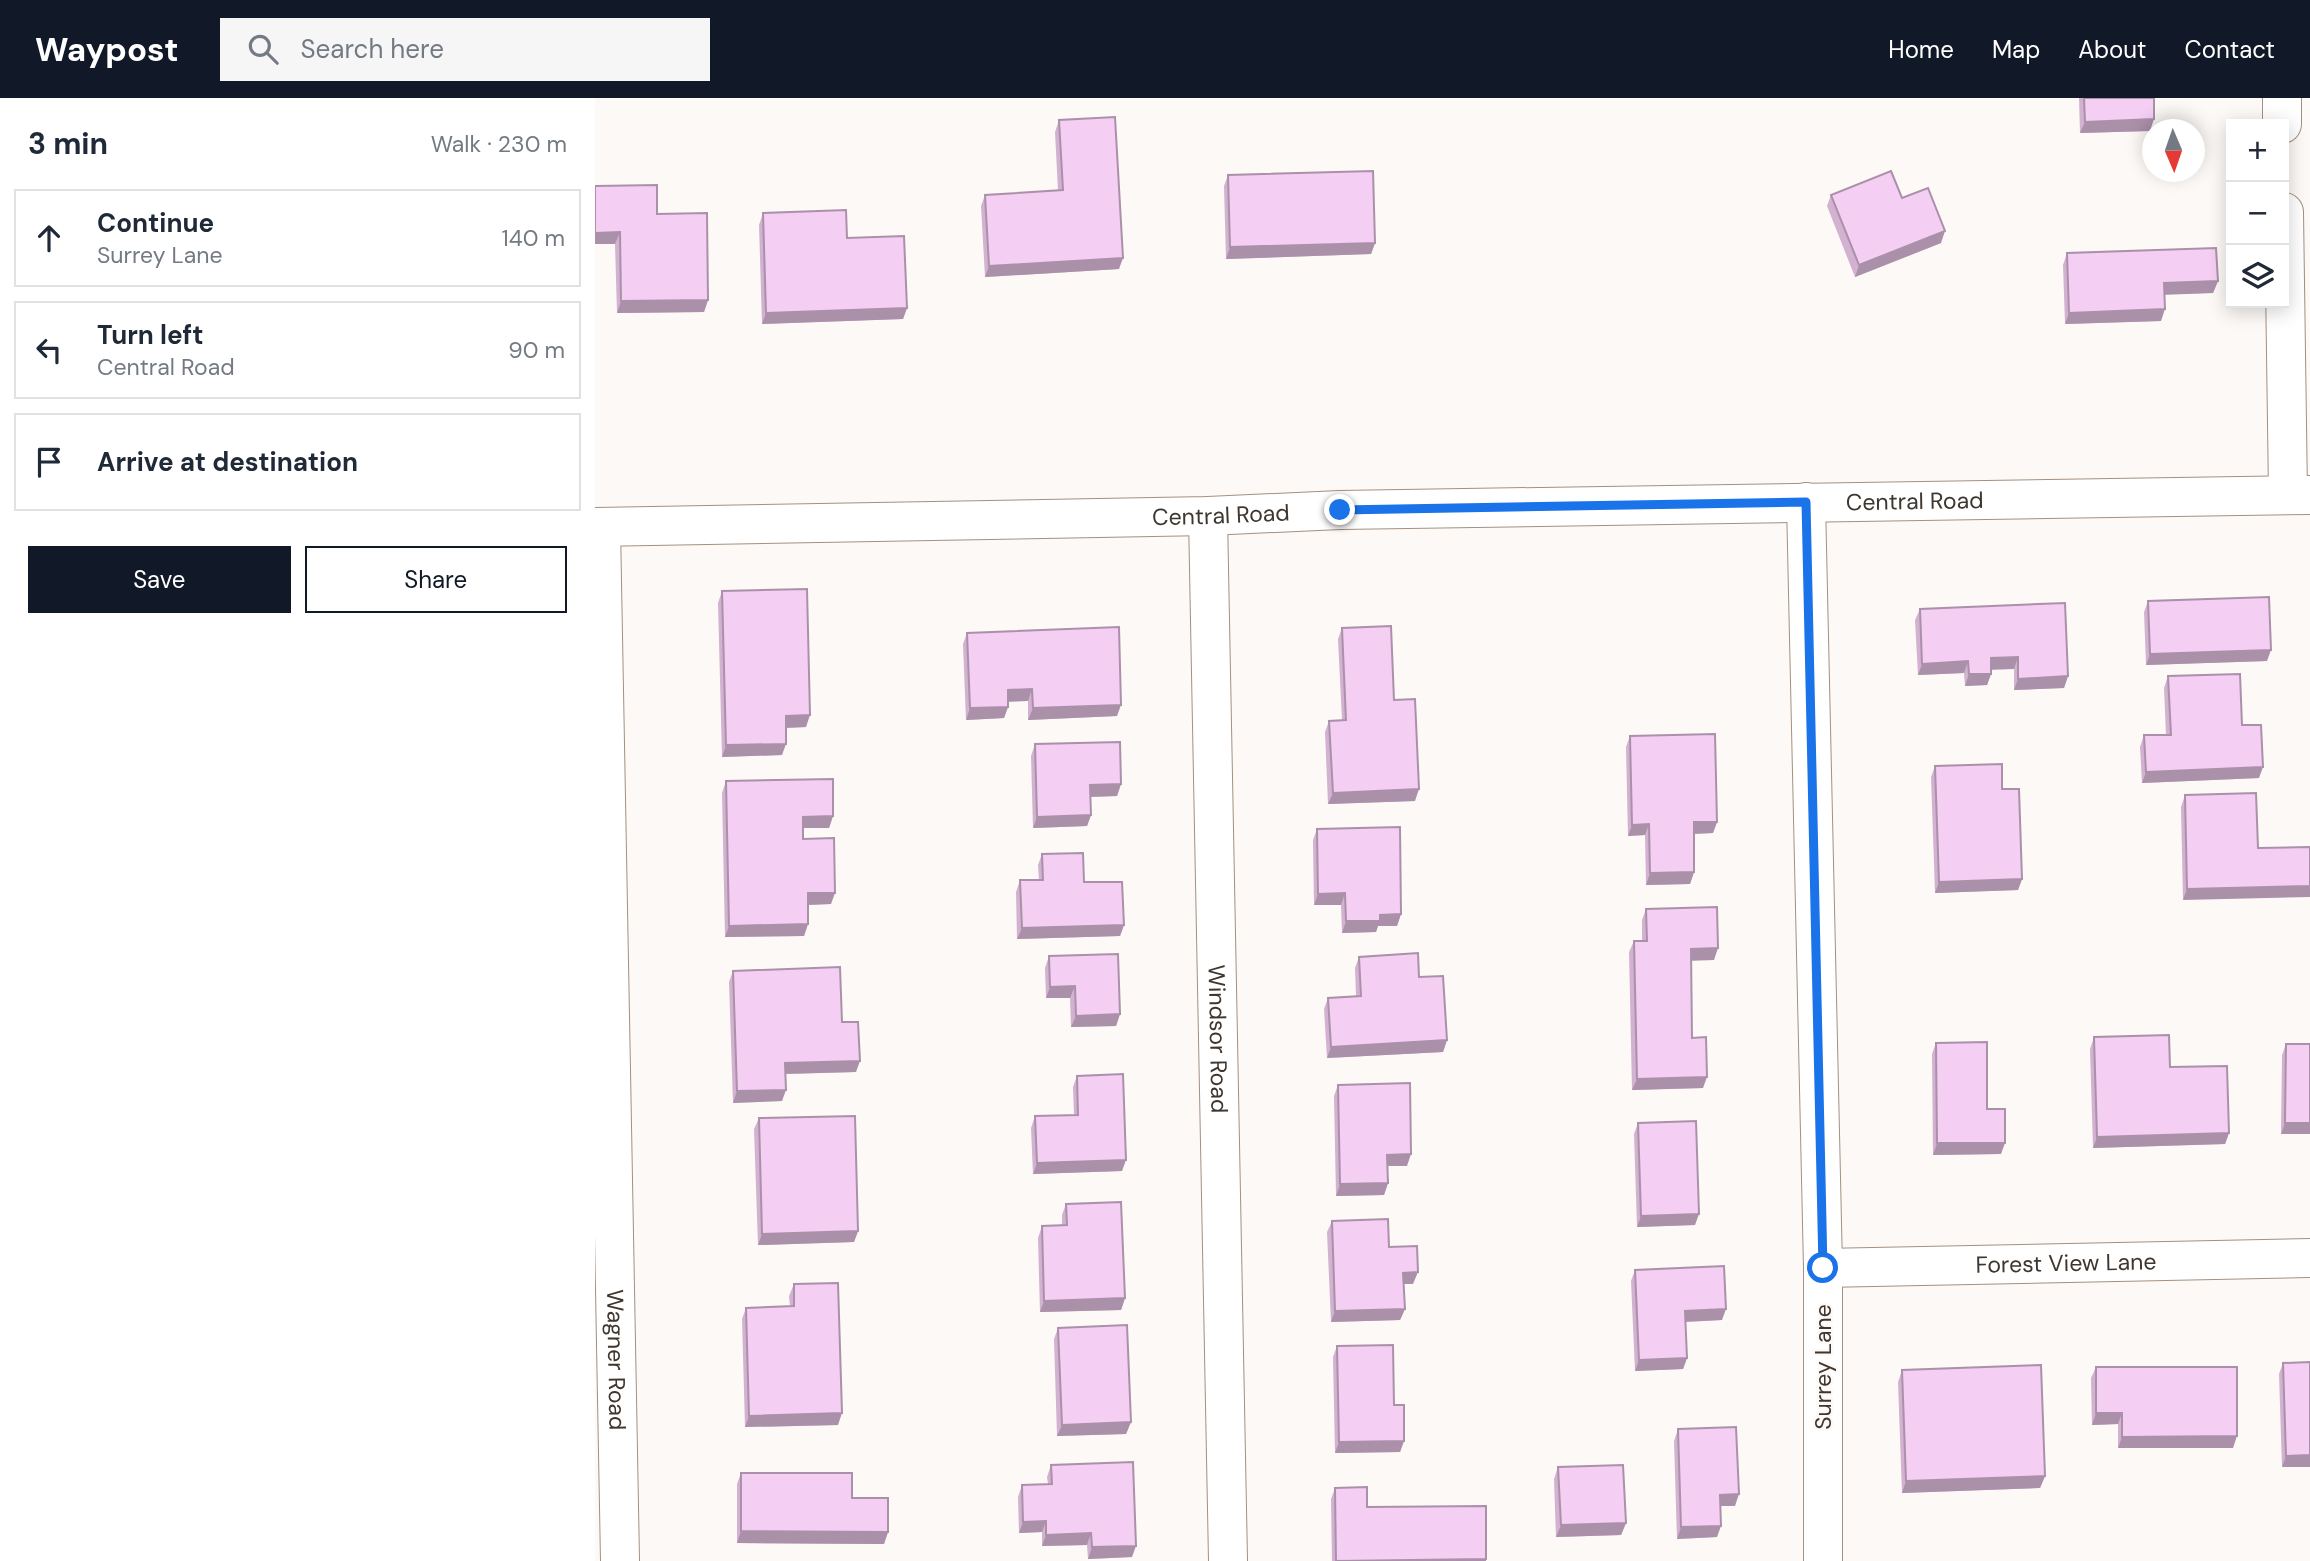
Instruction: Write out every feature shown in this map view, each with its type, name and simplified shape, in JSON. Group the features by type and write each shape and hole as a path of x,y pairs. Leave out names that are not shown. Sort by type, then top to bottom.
{"street":[{"path":"2282,98 2282,119"},
{"path":"2286,245 2299,495"},
{"name":"Central Road","path":"598,527 1208,516 1340,510 2299,495"},
{"name":"Surrey Lane","path":"1806,502 1823,1268 1823,1561"},
{"name":"Windsor Road","path":"1208,516 1229,1561"},
{"name":"Wagner Road","path":"598,527 620,1561"},
{"name":"Forest View Lane","path":"1823,1268 2310,1258"}],"building":[{"path":"2084,98 2154,98 2154,119 2085,122"},
{"path":"1115,117 1123,258 989,266 985,195 1063,190 1059,120"},
{"path":"1373,171 1375,243 1230,247 1228,175"},
{"path":"1891,171 1902,198 1928,188 1945,231 1859,265 1831,195"},
{"path":"657,185 657,214 707,213 708,300 621,301 620,232 595,233 595,186"},
{"path":"846,210 847,238 904,236 907,308 766,313 763,213"},
{"path":"2216,248 2218,281 2164,283 2165,309 2069,313 2067,253"},
{"path":"807,589 810,715 786,716 786,744 726,745 722,591"},
{"path":"2269,597 2271,650 2150,654 2148,601"},
{"path":"2065,603 2068,676 2018,679 2018,657 1991,658 1991,674 1969,674 1968,661 1922,664 1920,609"},
{"path":"1391,626 1394,700 1415,699 1419,789 1333,793 1329,721 1346,720 1342,628"},
{"path":"1119,627 1121,705 1033,708 1032,689 1008,690 1008,707 970,708 967,633"},
{"path":"2240,674 2242,725 2261,725 2263,767 2146,772 2144,735 2171,735 2168,676"},
{"path":"1715,734 1717,822 1694,822 1694,872 1650,873 1649,824 1632,825 1630,736"},
{"path":"1120,742 1121,784 1090,785 1091,815 1037,817 1035,744"},
{"path":"2002,764 2002,789 2019,789 2022,879 1939,882 1935,766"},
{"path":"833,779 833,816 803,817 803,839 834,838 835,893 808,893 808,924 729,926 726,781"},
{"path":"2256,793 2258,848 2310,847 2310,886 2187,889 2185,795"},
{"path":"1400,827 1401,914 1380,915 1380,921 1346,921 1345,893 1318,894 1317,829"},
{"path":"1083,853 1084,882 1122,882 1124,925 1022,928 1020,880 1043,880 1042,854"},
{"path":"1717,907 1718,948 1691,949 1692,1038 1706,1037 1707,1077 1637,1079 1634,941 1647,941 1646,909"},
{"path":"1418,953 1419,977 1443,976 1447,1040 1331,1047 1328,998 1361,996 1359,957"},
{"path":"1118,954 1120,1014 1076,1016 1075,986 1050,987 1049,956"},
{"path":"840,967 842,1022 858,1022 860,1061 785,1063 786,1090 737,1091 733,971"},
{"path":"2169,1035 2170,1067 2227,1066 2229,1133 2097,1137 2094,1037"},
{"path":"1987,1042 1987,1109 2005,1109 2005,1143 1937,1143 1936,1043"},
{"path":"2286,1044 2310,1044 2310,1123 2285,1123"},
{"path":"1123,1074 1126,1160 1037,1163 1035,1116 1078,1115 1077,1076"},
{"path":"1410,1083 1411,1154 1387,1155 1388,1183 1340,1184 1338,1085"},
{"path":"855,1116 858,1231 762,1234 759,1118"},
{"path":"1696,1121 1699,1214 1641,1216 1638,1123"},
{"path":"1121,1202 1125,1298 1044,1301 1042,1226 1067,1225 1066,1204"},
{"path":"1388,1219 1389,1247 1417,1246 1418,1272 1403,1273 1405,1309 1335,1311 1332,1221"},
{"path":"1724,1266 1726,1309 1685,1311 1687,1358 1639,1360 1635,1270"},
{"path":"838,1283 842,1413 749,1416 746,1308 794,1306 794,1284"},
{"path":"1127,1325 1131,1422 1062,1425 1058,1328"},
{"path":"1393,1345 1394,1405 1404,1405 1404,1441 1339,1442 1337,1346"},
{"path":"2310,1362 2310,1455 2286,1456 2283,1363"},
{"path":"2041,1365 2045,1476 1906,1481 1902,1370"},
{"path":"2096,1367 2237,1367 2237,1436 2122,1437 2122,1413 2096,1413"},
{"path":"1736,1427 1739,1494 1720,1495 1721,1526 1681,1527 1678,1429"},
{"path":"1133,1462 1136,1546 1092,1547 1091,1533 1046,1535 1046,1521 1023,1522 1022,1485 1052,1484 1051,1465"},
{"path":"1623,1465 1626,1523 1561,1525 1558,1467"},
{"path":"741,1473 852,1473 852,1498 888,1498 888,1532 741,1531"},
{"path":"1367,1487 1367,1507 1486,1506 1486,1559 1336,1561 1335,1488"}],"route":[{"path":"1340,510 1806,502 1823,1268"}]}
